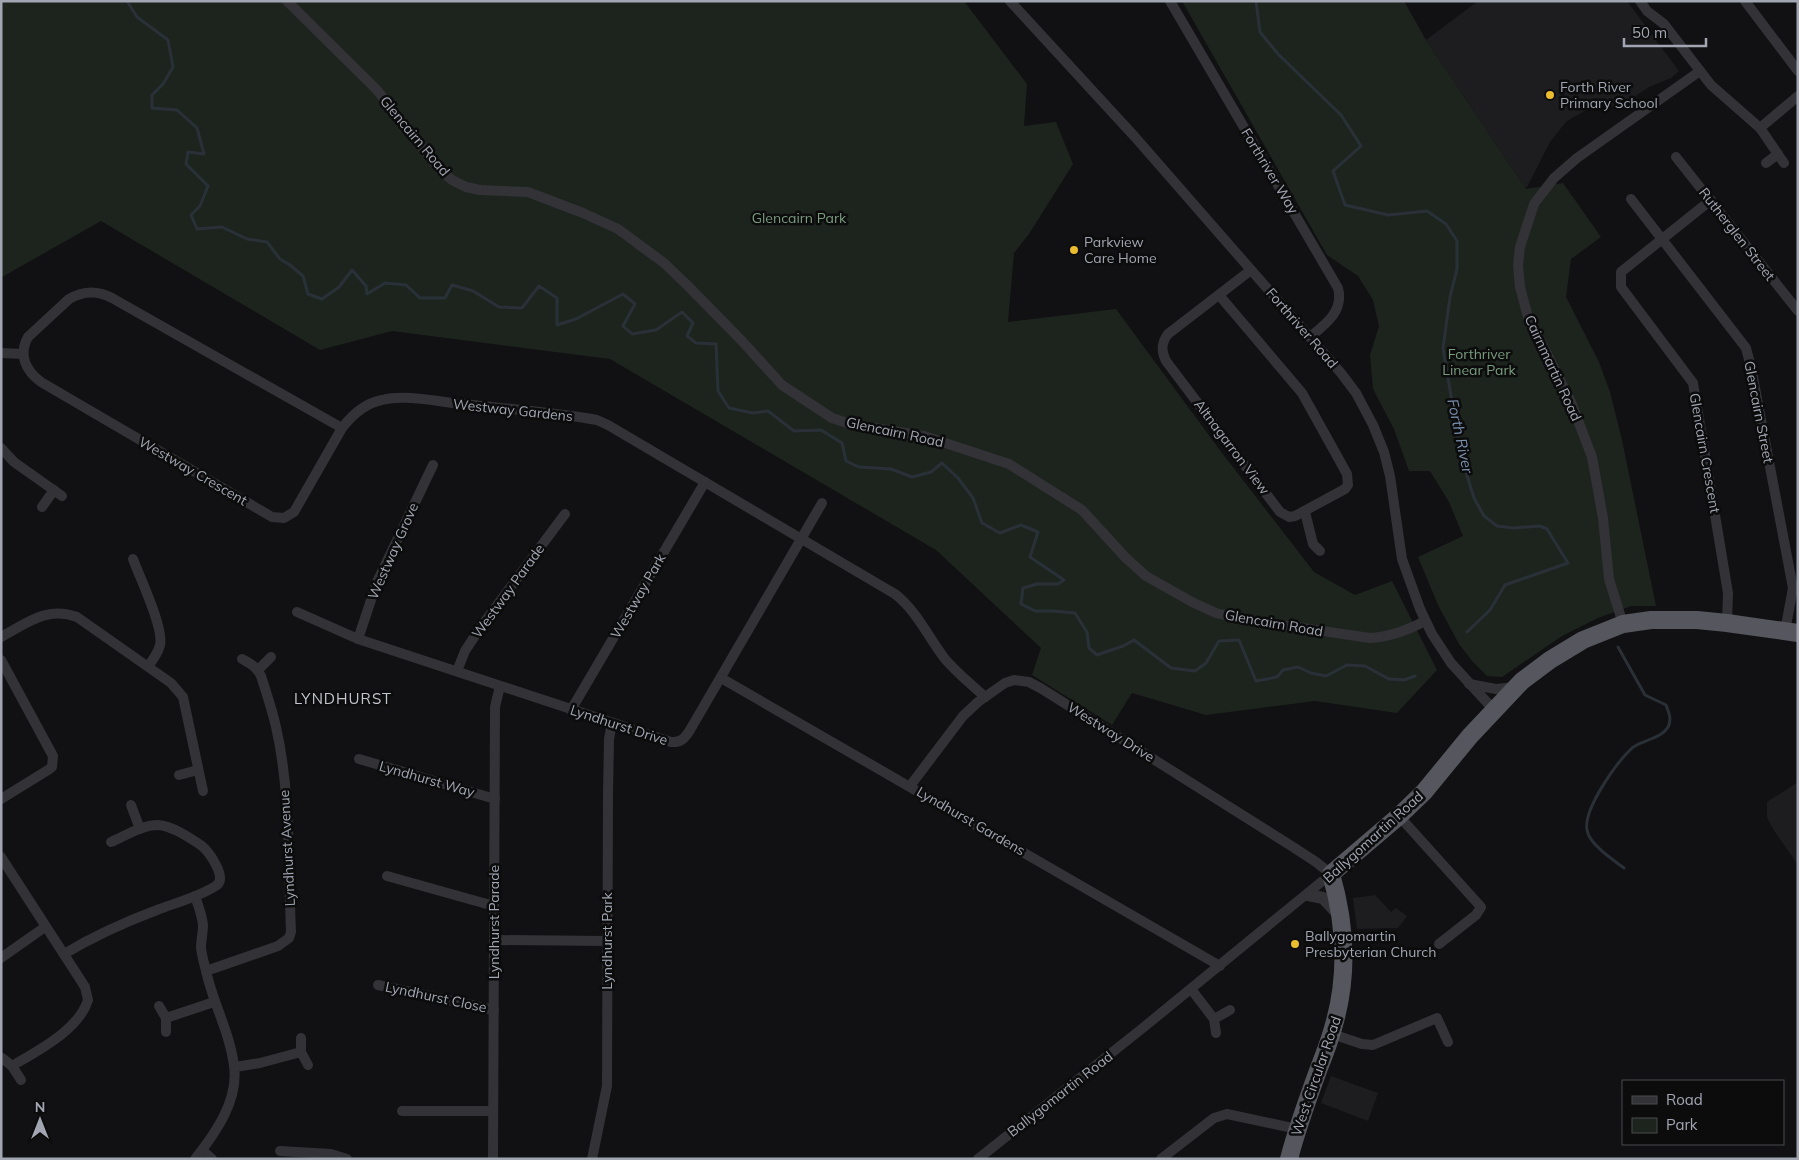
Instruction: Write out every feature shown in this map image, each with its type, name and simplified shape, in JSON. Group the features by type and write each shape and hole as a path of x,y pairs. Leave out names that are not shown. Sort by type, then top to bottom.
{"highway":[{"name":"Ballygomartin Road","path":"1331,874 1424,792 1516,687 1550,660 1583,640 1623,624 1651,620 1697,620 1791,632"},
{"name":"West Circular Road","path":"1289,1159 1297,1129 1332,1034 1340,1000 1343,972 1341,917 1331,874"}],"street":[{"name":"Glencairn Road","path":"287,1 378,90 440,170 452,180 466,187 480,190 528,192 618,229 656,257 686,284 782,385 832,418 850,424 924,436 1009,464 1082,510 1126,558 1146,576 1167,589 1216,613 1241,619 1370,638 1383,637 1425,621"},
{"name":"Forthriver Road","path":"1010,1 1122,123 1310,337 1341,373 1356,394 1373,425 1384,452 1390,476 1402,559 1425,621 1452,663 1494,710"},
{"name":"Forthriver Way","path":"1170,1 1338,288 1339,302 1337,309 1310,337"},
{"path":"1640,1 1647,11 1664,24 1711,85 1760,128 1781,158 1766,163"},
{"path":"1746,1 1798,70"},
{"name":"Cairnmartin Road","path":"1623,624 1609,579 1603,518 1592,457 1571,402 1543,346 1528,321 1520,287 1518,265 1520,247 1534,204 1554,178 1577,158 1700,71"},
{"path":"1760,128 1798,96"},
{"name":"Rutherglen Street","path":"1676,157 1798,311"},
{"name":"Glencairn Street","path":"1630,199 1746,348 1793,588 1791,632"},
{"name":"Glencairn Crescent","path":"1711,200 1621,272 1621,287 1693,383 1728,593 1728,623"},
{"path":"1251,270 1219,295 1302,393 1347,474 1348,485 1345,490 1305,512 1313,544 1320,551"},
{"path":"1,352 23,354 28,337 69,299 84,292 104,293 342,428"},
{"name":"Altnagarron View","path":"1219,295 1168,334 1163,344 1163,355 1280,512 1289,517 1305,512"},
{"name":"Westway Crescent","path":"23,354 28,371 41,382 266,514 278,518 289,516 294,512 342,428"},
{"name":"Westway Gardens","path":"342,428 360,410 380,400 390,398 584,418 608,425 884,586 905,601 945,658 985,697"},
{"path":"1,448 14,462 58,493 42,507"},
{"name":"Westway Grove","path":"358,639 376,582 433,465"},
{"name":"Westway Park","path":"571,710 705,482"},
{"name":"Lyndhurst Drive","path":"297,612 358,639 671,742 680,742 687,736 822,504"},
{"name":"Westway Parade","path":"457,671 465,651 480,628 565,514"},
{"path":"133,559 157,622 160,635 159,650 148,666"},
{"path":"1,637 41,615 50,613 69,614 77,617 171,683 183,697 203,791"},
{"path":"242,660 258,670 271,657"},
{"path":"1,660 54,761 48,770 1,800"},
{"name":"Lyndhurst Avenue","path":"206,971 278,946 289,938 291,932 286,803 280,750 276,726 258,670"},
{"name":"Lyndhurst Gardens","path":"721,678 1220,966"},
{"name":"Westway Drive","path":"910,786 966,712 1010,681 1023,680 1035,685 1293,847 1331,874"},
{"path":"1469,684 1496,689 1516,687"},
{"name":"Lyndhurst Parade","path":"493,1159 495,706 500,686"},
{"name":"Lyndhurst Park","path":"592,1159 606,1086 609,748 612,723"},
{"name":"Lyndhurst Way","path":"360,759 495,799"},
{"path":"179,774 198,770"},
{"path":"131,805 140,829"},
{"path":"1399,816 1481,907 1476,915 1439,944"},
{"path":"64,954 105,931 194,896 216,886 220,882 219,871 202,846 168,826 155,825 140,829 111,842"},
{"path":"1,857 64,954 87,993 88,1000 81,1015 65,1031 12,1066"},
{"name":"Ballygomartin Road","path":"978,1159 1308,895 1331,874"},
{"path":"387,876 494,906"},
{"path":"1308,895 1323,898 1341,917"},
{"path":"194,896 202,916 201,948 206,971 235,1067 230,1101 219,1124 195,1159"},
{"path":"1,958 45,926"},
{"path":"494,940 607,940"},
{"name":"Lyndhurst Close","path":"378,985 494,1010"},
{"path":"1191,989 1214,1019 1216,1033"},
{"path":"166,1018 214,1002"},
{"path":"159,1006 166,1018 166,1032"},
{"path":"1214,1019 1230,1010"},
{"path":"1332,1034 1373,1046 1437,1018 1448,1042"},
{"path":"301,1038 301,1052 308,1065"},
{"path":"235,1067 260,1063 301,1052"},
{"path":"2,1058 12,1066 22,1080"},
{"path":"402,1111 493,1111"},
{"path":"1161,1159 1214,1118 1221,1115 1234,1115 1297,1129"},
{"path":"202,1150 212,1159"},
{"path":"280,1151 294,1155 331,1154 346,1159"}],"shaded area":[{"name":"Forth River Primary School","path":"1478,1 1627,1 1679,71 1671,78 1649,87 1625,103 1614,106 1592,107 1567,121 1550,142 1526,189 1426,40"},
{"path":"1798,782 1798,865 1767,817 1767,802"},
{"path":"1375,895 1391,912 1396,908 1407,916 1398,928 1357,929 1353,898"},
{"path":"1331,1076 1378,1093 1368,1121 1321,1103"}],"green space":[{"name":"Glencairn Park","path":"1,1 964,1 1027,84 1024,126 1056,122 1073,164 1029,234 1014,253 1008,322 1116,309 1219,449 1314,572 1355,595 1392,581 1437,670 1397,713 1315,701 1206,715 1132,693 1112,725 1032,675 1041,648 936,550 610,359 392,331 320,350 101,221 2,277"},
{"name":"Forthriver Linear Park","path":"1182,1 1404,1 1426,40 1526,189 1563,183 1601,237 1571,259 1566,297 1599,362 1610,392 1622,440 1656,606 1631,606 1598,618 1562,636 1502,677 1487,676 1472,661 1459,644 1438,605 1418,557 1463,536 1449,502 1430,471 1409,471 1394,429 1373,389 1370,355 1379,326 1373,300 1358,276 1327,255"}],"waterway":[{"path":"127,1 137,17 168,40 173,67 163,84 152,95 152,108 177,110 197,128 204,154 188,152 186,164 208,186 200,206 191,215 197,229 222,227 247,239 267,242 280,259 303,276 308,294 322,299 339,287 352,270 366,286 367,294 385,283 406,285 420,298 445,298 452,285 473,291 499,307 522,308 539,286 557,298 557,325 576,319 623,294 635,304 623,326 632,334 656,330 682,312 693,323 687,336 696,343 716,344 718,391 729,408 753,413 768,411 794,431 821,430 842,443 846,461 859,467 891,469 912,477 931,472 942,463 958,478 973,498 982,523 1000,533 1021,525 1038,532 1030,557 1064,580 1058,584 1037,584 1023,588 1021,604 1035,611 1075,613 1087,632 1089,648 1097,655 1134,640 1171,668 1195,671 1206,663 1219,641 1239,640 1256,681 1277,677 1283,670 1298,667 1311,673 1326,676 1347,665 1365,666 1389,679 1404,680 1415,676"},
{"name":"Forth River","path":"1256,1 1260,32 1278,54 1341,115 1361,146 1333,171 1345,205 1388,215 1427,211 1446,224 1457,241 1457,269 1450,297 1443,348 1461,456 1474,498 1484,516 1497,526 1514,528 1540,526 1547,529 1568,563 1505,585 1490,610 1467,632"},
{"name":"Forth River","path":"1618,647 1645,695 1666,705 1670,719 1665,731 1632,748 1602,786 1590,810 1587,830 1592,841 1624,868"}],"place":[{"name":"Forth River Primary School","path":"1550,95"},
{"name":"Parkview Care Home","path":"1074,250"},
{"name":"Ballygomartin Presbyterian Church","path":"1295,944"}],"district":[{"name":"LYNDHURST","path":"343,699"}]}
